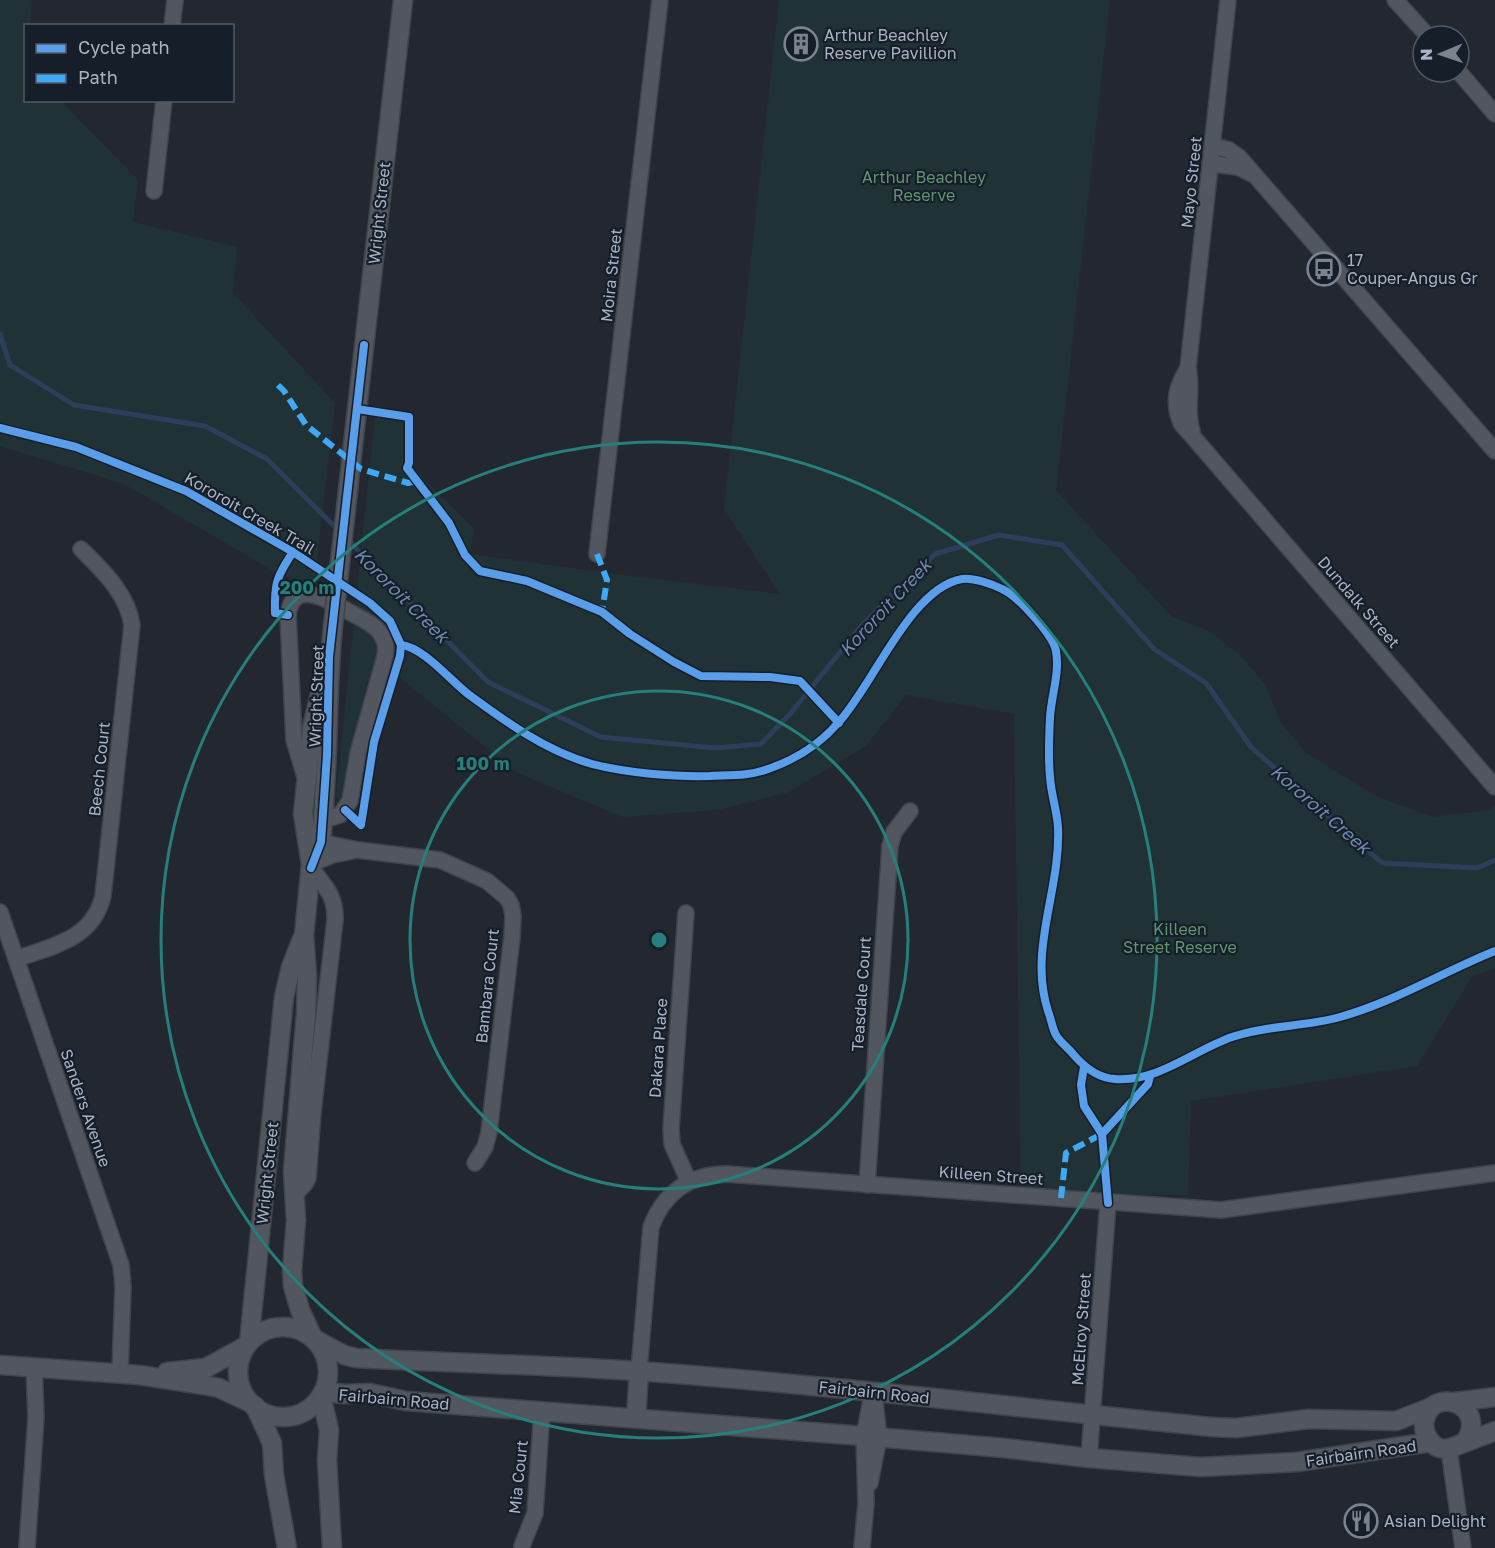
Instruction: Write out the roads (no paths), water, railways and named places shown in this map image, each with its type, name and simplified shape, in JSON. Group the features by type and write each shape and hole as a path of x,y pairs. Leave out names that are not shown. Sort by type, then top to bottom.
{"street":[{"path":"172,24 175,0"},
{"name":"Wright Street","path":"314,840 303,814 306,780 312,728 329,657 334,617 403,0"},
{"name":"Moira Street","path":"597,554 660,0"},
{"name":"Mayo Street","path":"1195,440 1188,420 1191,381 1188,368 1214,146 1228,0"},
{"path":"1398,2 1417,24"},
{"path":"1469,84 1495,114"},
{"path":"154,191 164,102"},
{"path":"1214,146 1229,150 1239,157 1258,177 1495,451"},
{"path":"1212,164 1238,167 1258,177"},
{"name":"Dundalk Street","path":"1195,440 1495,787"},
{"name":"Beech Court","path":"16,959 77,935 96,916 103,896 132,625 130,614 120,592 81,549"},
{"name":"Wright Street","path":"306,780 294,740 288,620 289,608 294,601 304,595 312,594 322,596 372,626 380,632 386,644 384,660 357,758 350,801 340,815 331,818 323,815"},
{"name":"Wright Street","path":"314,1339 297,1304 293,1286 296,1221 294,1161 306,1001 304,935 314,840 323,815 329,657"},
{"path":"306,780 323,815"},
{"name":"Teasdale Court","path":"867,1185 890,846 894,832 910,811"},
{"name":"Bambara Court","path":"314,840 358,850 440,860 487,880 507,898 511,905 512,937 489,1132 485,1147 475,1163"},
{"name":"Bambara Court","path":"311,866 332,855 358,850"},
{"name":"Wright Street","path":"294,1195 308,1179 336,907 332,896 311,866"},
{"name":"Sanders Avenue","path":"0,912 121,1265 123,1280 122,1349 115,1373"},
{"name":"Dakara Place","path":"686,913 671,1129 672,1144 689,1182"},
{"name":"Wright Street","path":"248,1345 268,1172 284,997 291,967 304,935"},
{"name":"Killeen Street","path":"639,1371 651,1227 665,1200 681,1186 707,1176 728,1174 1221,1210 1495,1173"},
{"name":"McElroy Street","path":"1089,1458 1108,1203"},
{"path":"0,1365 139,1375 219,1388 272,1415 290,1416 308,1409 322,1394 328,1374 323,1350 314,1339 302,1330 283,1326 264,1331 248,1345 206,1368 139,1375"},
{"name":"Fairbairn Road","path":"314,1339 338,1352 356,1358 639,1371 873,1391 1236,1428 1309,1419 1396,1420 1432,1407"},
{"path":"248,1345 240,1360 239,1375 243,1390 272,1443 274,1475 287,1548"},
{"path":"27,1548 36,1417 43,1394 41,1368"},
{"path":"636,1418 639,1371"},
{"path":"862,1548 873,1391"},
{"name":"Fairbairn Road","path":"322,1394 370,1393 406,1401 871,1436 1201,1467 1259,1466 1431,1442"},
{"path":"322,1394 329,1430 327,1467 332,1548"},
{"path":"1495,1397 1438,1403 1432,1407 1424,1421 1427,1436 1431,1442 1443,1449 1495,1431"},
{"path":"1455,1402 1462,1406 1471,1419 1472,1427 1457,1445 1463,1548"},
{"name":"Mia Court","path":"522,1546 535,1513 542,1410"}],"waterway":[{"name":"Kororoit Creek","path":"0,334 10,365 74,405 205,426 267,459 339,531"},
{"name":"Kororoit Creek","path":"348,540 488,682 601,737 715,748 761,744 790,714 862,625 935,554 999,535 1062,545 1154,649 1206,683 1251,747 1382,863 1477,868 1495,860"}],"place":[{"name":"Arthur Beachley Reserve Pavillion","path":"801,44"},
{"name":"17 Couper-Angus Gr","path":"1324,269"},
{"name":"Asian Delight","path":"1361,1521"}],"park label":[{"name":"Arthur Beachley Reserve","path":"924,186"},
{"name":"Killeen Street Reserve","path":"1180,938"}]}
